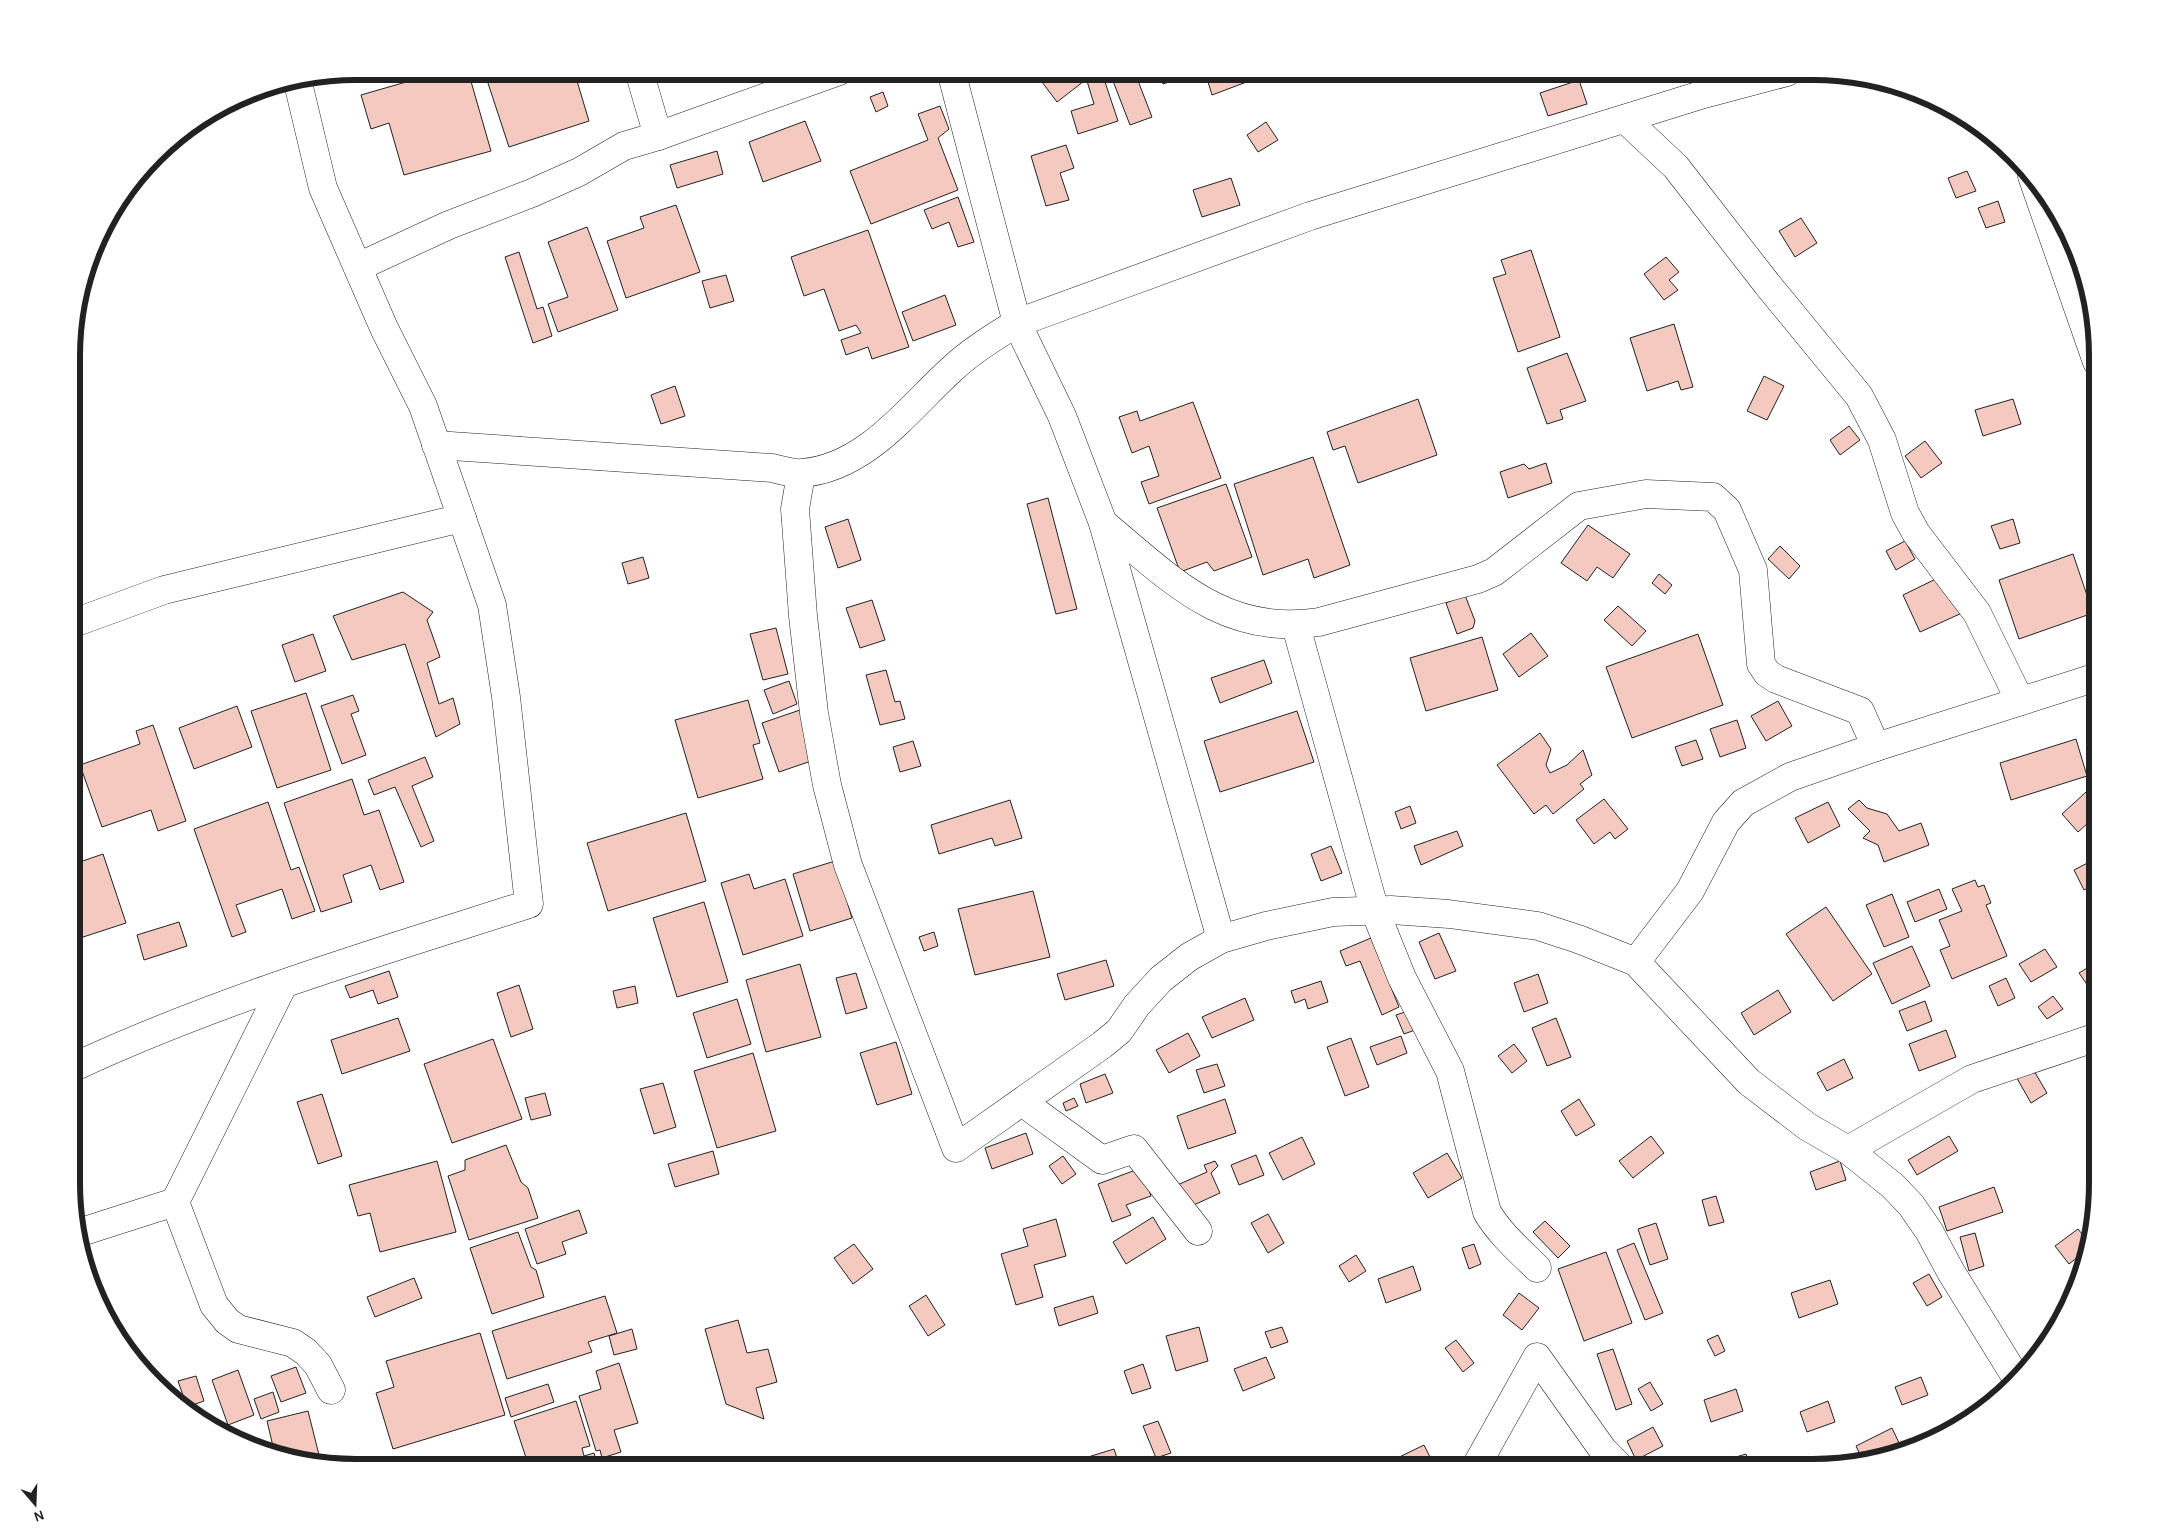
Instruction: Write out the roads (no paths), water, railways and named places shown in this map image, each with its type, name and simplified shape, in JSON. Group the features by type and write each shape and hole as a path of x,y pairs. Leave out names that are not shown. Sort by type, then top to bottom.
{"street":[{"path":"641,80 658,136"},
{"path":"358,267 449,225 532,193 579,172 624,146 658,136 816,80"},
{"path":"953,80 1017,322 1062,416 1103,523 1220,939"},
{"path":"436,444 772,468 801,474 830,467 862,451 896,424 953,368 990,339 1017,322 1310,216 1625,119 1759,80"},
{"path":"80,1063 134,1039 353,960 529,904 506,697 492,605 423,406 323,188 299,86"},
{"path":"1625,119 1676,167 1767,284 1859,396 1882,440 1905,513 1916,533 1978,613 2020,701"},
{"path":"2040,199 2088,336"},
{"path":"801,474 795,509 814,713 827,785 848,865 956,1148 1102,1045 1119,1031 1137,1004 1161,979 1188,956 1220,939 1266,926 1333,912 1375,911 1450,914 1538,926 1636,962 1749,1082 1808,1127 1848,1150 1873,1169 1911,1205 1929,1231 1951,1272 2014,1372"},
{"path":"1103,523 1182,589 1201,601 1222,612 1248,619 1273,625 1296,626 1318,622 1478,579 1494,572 1579,506 1646,494 1713,496 1727,510 1753,570 1762,664 1767,672 1776,679 1860,711 1876,747"},
{"path":"80,620 164,590 462,518"},
{"path":"1296,626 1375,911 1402,978 1450,1071 1487,1212 1495,1226 1537,1268"},
{"path":"1636,962 1690,891 1726,822 1743,803 1790,777 1876,747 2089,679"},
{"path":"84,1231 174,1202 283,985"},
{"path":"1848,1150 1972,1079 2089,1040"},
{"path":"1022,1102 1102,1160 1134,1149 1198,1231"},
{"path":"174,1202 214,1305 227,1321 238,1329 293,1343 306,1352 318,1365 331,1390"},
{"path":"1480,1459 1537,1358 1603,1450 1612,1459"}]}
